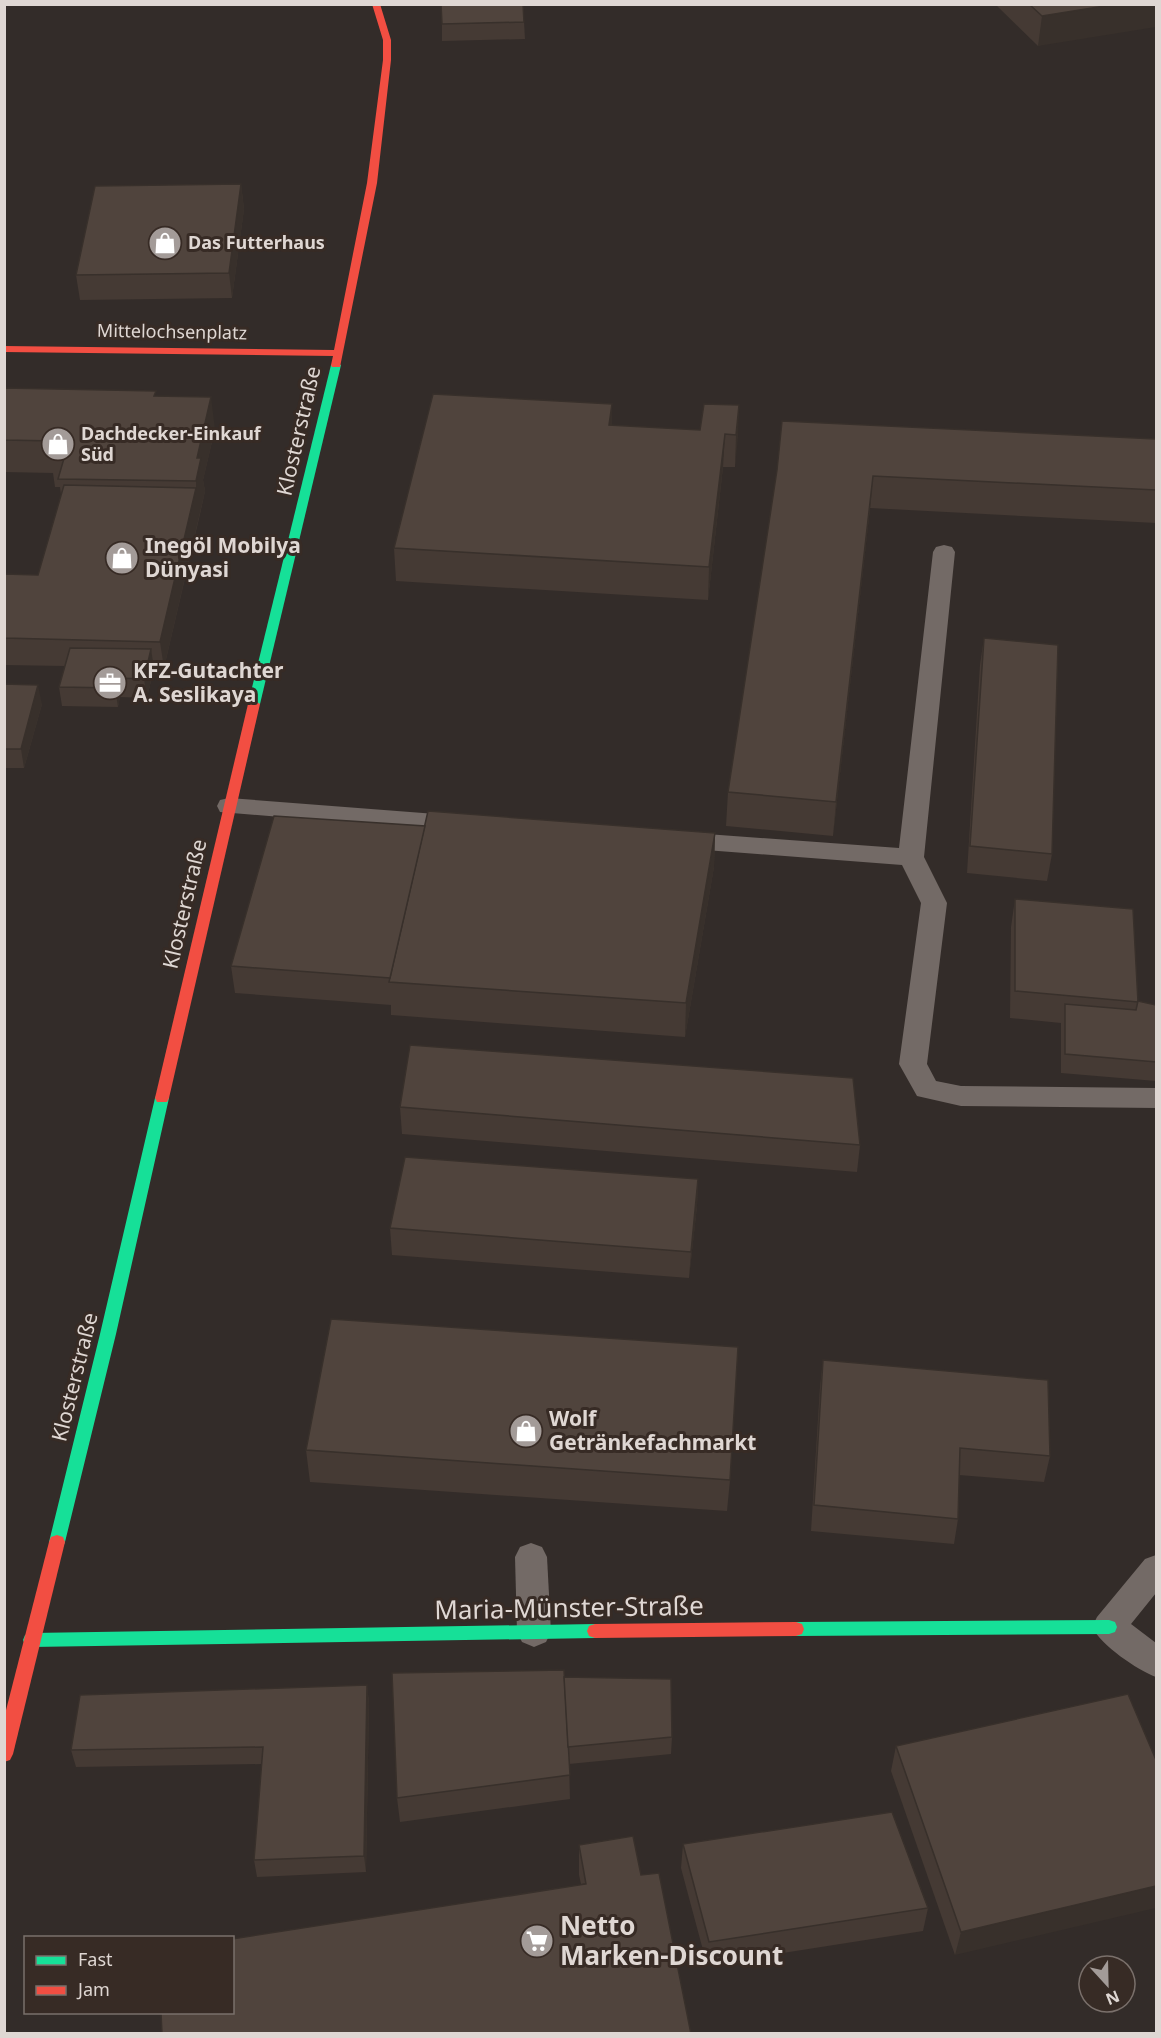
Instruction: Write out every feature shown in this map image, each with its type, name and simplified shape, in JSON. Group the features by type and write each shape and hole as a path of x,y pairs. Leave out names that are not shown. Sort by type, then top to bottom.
{"street":[{"name":"Klosterstraße","path":"4,1754 108,1334 230,806 339,353 370,192 387,60 387,40 376,4"},
{"path":"370,30 387,60"},
{"name":"Mittelochsenplatz","path":"4,349 339,353"},
{"name":"Maria-Münster-Straße","path":"31,1640 1109,1626"}],"lane":[{"path":"944,552 912,857 934,903 913,1064 927,1089 961,1096 1156,1098"},
{"path":"230,806 481,825"},
{"path":"660,838 912,857"},
{"path":"531,1557 534,1632"},
{"path":"1153,1579 1109,1626 1156,1662"}],"building":[{"path":"441,4 523,4 524,22 442,24"},
{"path":"1029,4 1117,4 1042,16"},
{"name":"Das Futterhaus","path":"241,184 229,273 76,275 95,186"},
{"path":"4,388 156,391 154,396 211,397 197,458 201,458 196,481 58,479 65,455 50,454 54,441 4,440"},
{"path":"433,394 612,404 609,425 700,430 704,404 739,405 736,435 725,434 709,567 394,548"},
{"path":"782,421 1156,439 1156,490 873,476 836,802 728,792 777,470"},
{"name":"Inegöl Mobilya Dünyasi","path":"64,485 196,488 160,642 4,638 4,574 38,575"},
{"path":"984,638 1058,645 1052,854 970,846"},
{"path":"70,648 151,649 144,679 117,678 115,688 59,687"},
{"path":"4,684 38,685 21,749 4,749"},
{"path":"428,811 715,833 686,1003 389,982"},
{"path":"274,816 425,826 390,978 231,966"},
{"path":"1015,899 1133,909 1138,1002 1015,991"},
{"path":"1138,1001 1156,1005 1156,1062 1065,1054 1065,1004 1136,1010"},
{"path":"410,1045 853,1078 860,1145 400,1107"},
{"path":"405,1157 698,1179 691,1252 390,1228"},
{"name":"Wolf Getränkefachmarkt","path":"331,1319 738,1347 730,1480 306,1450"},
{"path":"823,1360 1048,1380 1050,1456 960,1448 958,1519 814,1505"},
{"path":"564,1670 570,1775 397,1798 392,1673"},
{"path":"564,1677 671,1679 672,1737 568,1747"},
{"path":"367,1685 364,1856 254,1860 263,1747 71,1750 80,1695"},
{"path":"1128,1694 1156,1760 1156,1886 961,1932 896,1746"},
{"path":"892,1812 928,1908 709,1942 683,1844"},
{"name":"Netto Marken-Discount","path":"633,1836 641,1875 659,1873 691,2034 162,2034 161,2014 234,2014 234,1939 586,1884 579,1845"}],"traffic: fast":[{"path":"254,704 336,365"},
{"path":"57,1542 162,1098"},
{"path":"796,1629 1109,1627"},
{"path":"31,1640 595,1631"}],"traffic: jam":[{"path":"336,365 372,183 387,60 387,40 376,4"},
{"path":"4,349 339,353"},
{"path":"162,1098 254,704"},
{"path":"4,1754 57,1542"},
{"path":"595,1631 796,1629"}],"place":[{"name":"Das Futterhaus","path":"165,243"},
{"name":"Dachdecker-Einkauf Süd","path":"58,444"},
{"name":"Inegöl Mobilya Dünyasi","path":"122,558"},
{"name":"KFZ-Gutachter A. Seslikaya","path":"110,683"},
{"name":"Wolf Getränkefachmarkt","path":"526,1431"},
{"name":"Netto Marken-Discount","path":"537,1941"}]}
